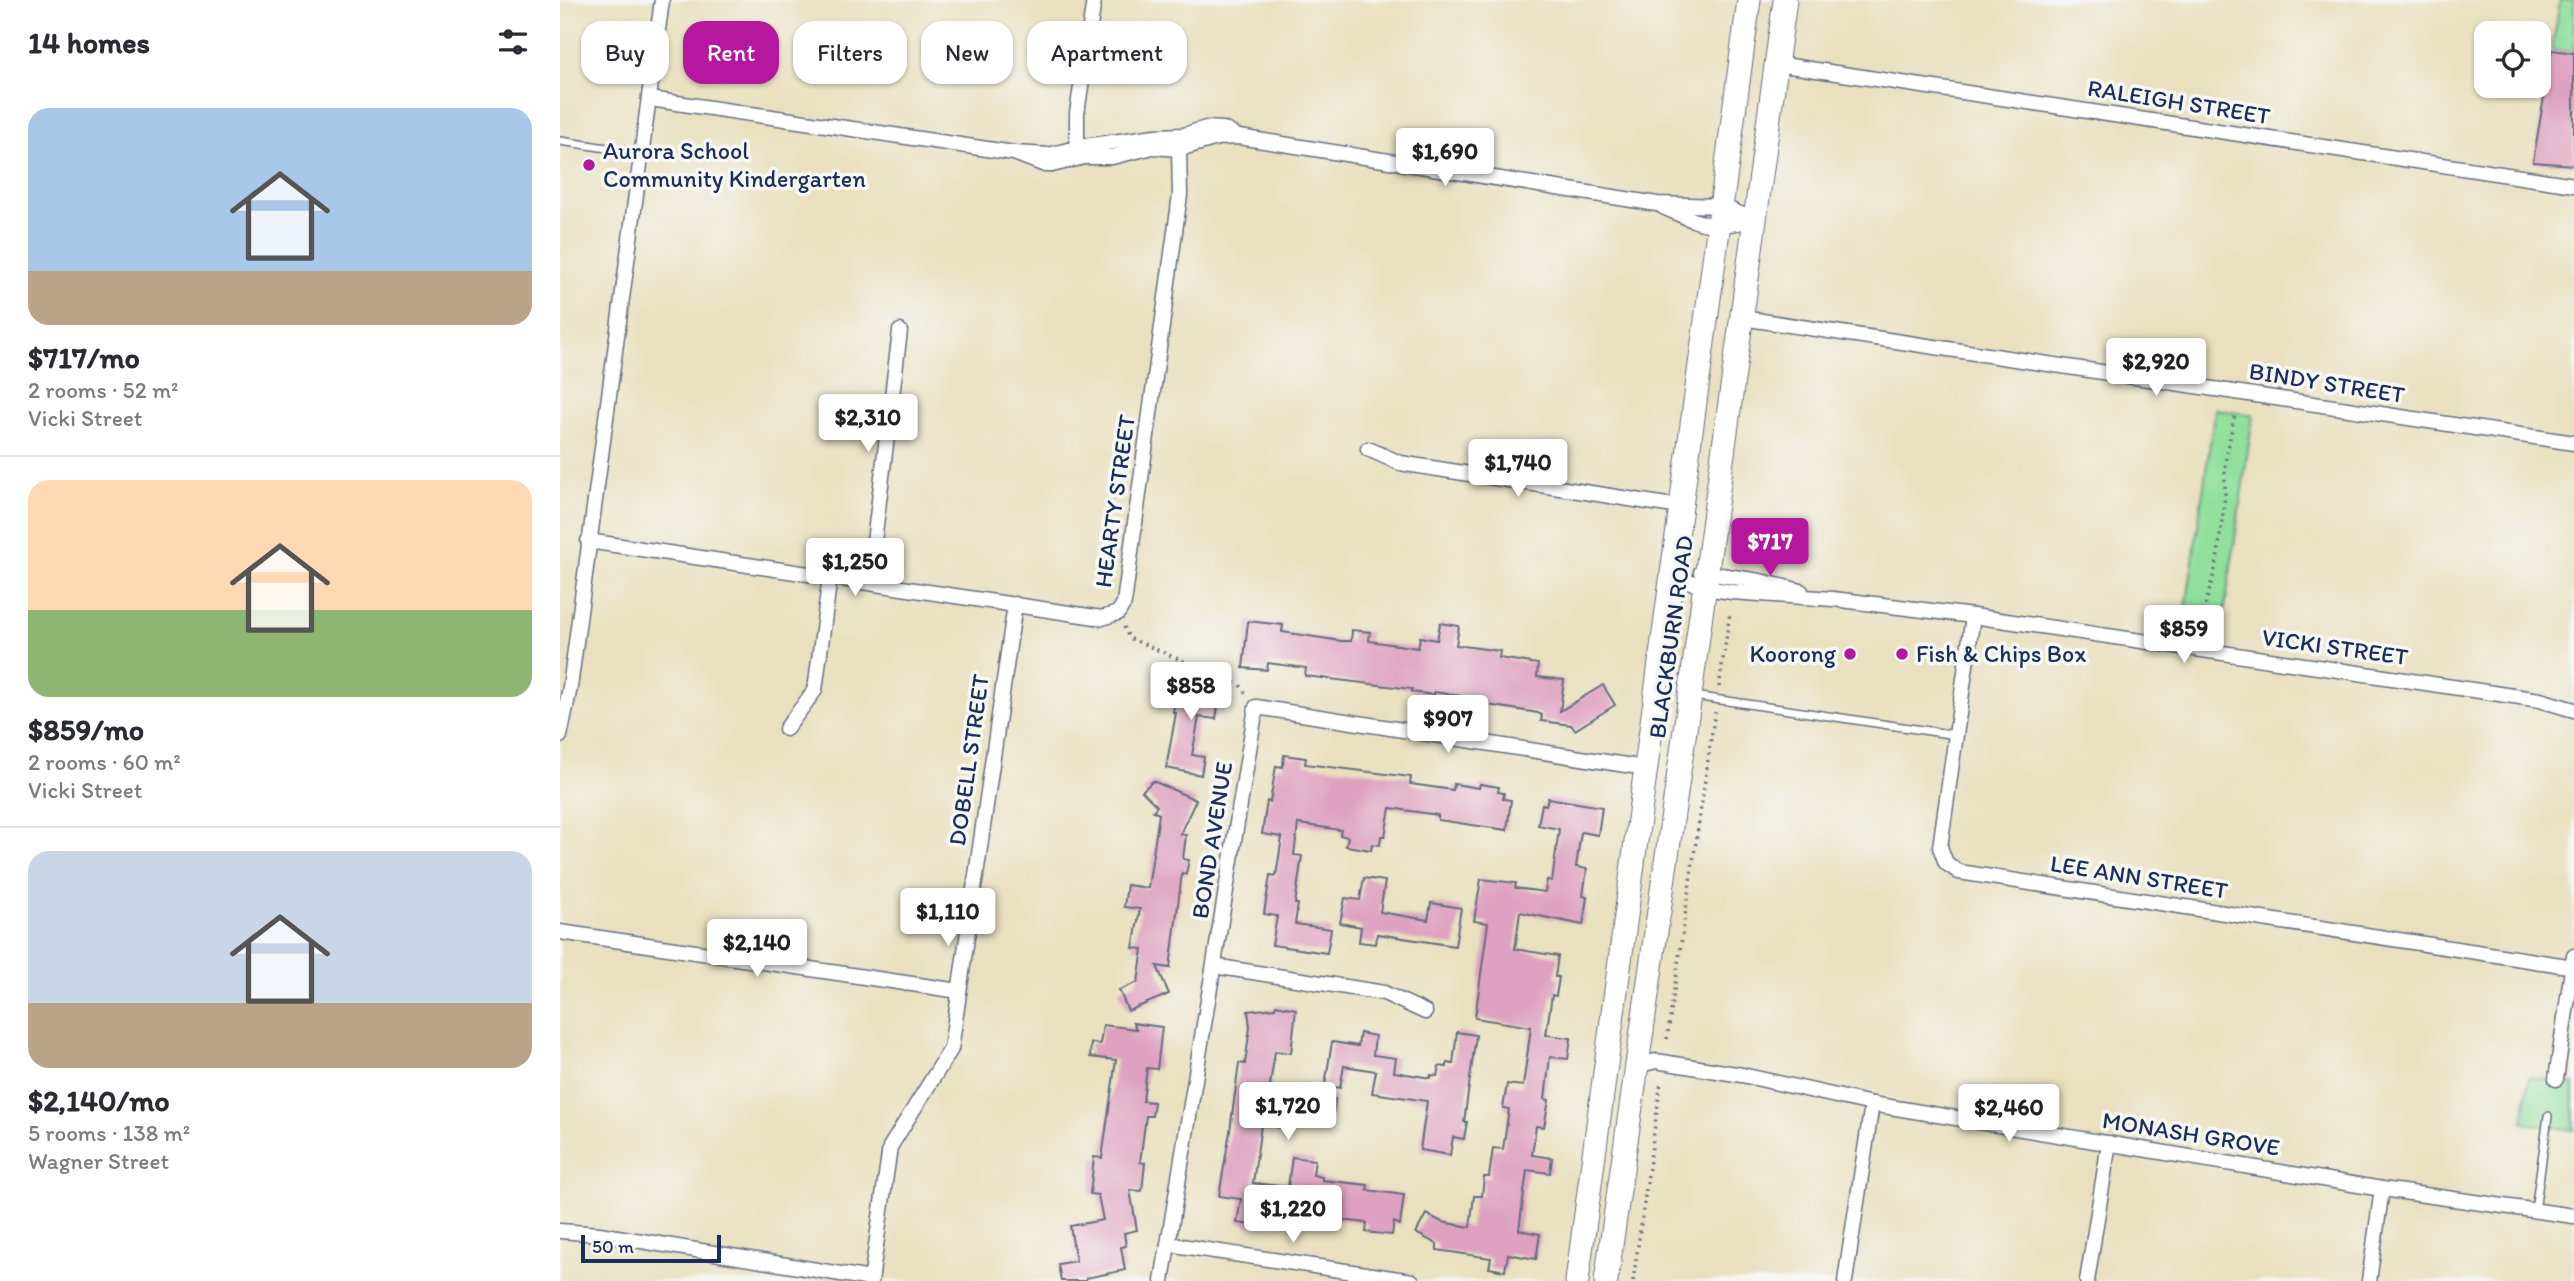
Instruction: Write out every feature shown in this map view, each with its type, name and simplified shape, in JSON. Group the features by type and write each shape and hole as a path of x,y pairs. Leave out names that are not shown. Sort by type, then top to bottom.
{"main road":[{"name":"BLACKBURN ROAD","path":"1577,1281 1749,0"},
{"name":"BLACKBURN ROAD","path":"1606,1281 1785,0"}],"street":[{"path":"560,736 570,687 662,0"},
{"path":"1082,150 1077,113 1094,0"},
{"name":"RALEIGH STREET","path":"1777,64 2574,185"},
{"path":"650,99 1014,153 1048,155 1155,136 1185,144 1239,137 1755,220"},
{"name":"HEARTY STREET","path":"588,541 1102,618 1118,612 1124,603 1180,195 1187,176 1185,144"},
{"path":"1657,204 1703,225 1720,216 1755,220"},
{"name":"BINDY STREET","path":"1742,318 2574,443"},
{"path":"869,582 900,331"},
{"path":"1368,449 1400,463 1680,508"},
{"name":"VICKI STREET","path":"1672,574 1706,580 1760,581 1833,598 1973,616 2540,700 2574,710"},
{"path":"786,729 815,690 830,576"},
{"name":"DOBELL STREET","path":"871,1280 890,1147 951,1049 1014,604"},
{"name":"LEE ANN STREET","path":"1973,616 1940,847 1946,863 1959,872 2573,964"},
{"name":"VICKI STREET","path":"2540,700 2574,699"},
{"path":"1256,707 1645,768"},
{"name":"BOND AVENUE","path":"1162,1281 1256,707"},
{"path":"560,932 959,991"},
{"path":"2556,1079 2573,964"},
{"path":"1214,966 1384,993 1424,1012"},
{"name":"MONASH GROVE","path":"1636,1066 1656,1061 1742,1075 1872,1104 2382,1189 2574,1216"},
{"path":"1845,1281 1872,1104"},
{"path":"2087,1281 2109,1143"},
{"path":"2369,1281 2382,1189"},
{"path":"560,1231 612,1237 871,1280"},
{"path":"1168,1244 1412,1281"}],"lane":[{"path":"560,141 642,153"},
{"path":"1690,695 1957,735"},
{"path":"2535,1211 2548,1116"}],"path":[{"path":"2200,625 2217,562 2225,496 2225,464 2235,412"},
{"path":"1118,612 1129,638 1240,685 1256,707"},
{"path":"1667,1039 1730,612"},
{"path":"1633,1281 1661,1082"}],"green space":[{"path":"2560,0 2574,0 2574,53 2552,50"},
{"path":"2215,409 2253,415 2222,628 2184,622"},
{"path":"2529,1077 2574,1084 2574,1130 2523,1123"}],"building":[{"path":"2552,50 2574,53 2574,165 2533,162 2544,98 2551,98"},
{"path":"1248,621 1283,625 1282,632 1341,641 1351,641 1352,630 1370,632 1369,641 1418,648 1420,637 1437,640 1440,623 1459,626 1456,645 1500,651 1499,658 1538,664 1537,677 1564,680 1560,711 1603,685 1615,705 1575,730 1571,725 1541,721 1542,715 1538,713 1475,703 1475,698 1434,692 1434,695 1411,692 1412,689 1305,676 1306,668 1268,663 1267,670 1243,668"},
{"path":"1179,674 1194,676 1193,681 1221,685 1216,719 1199,717 1192,755 1204,757 1201,775 1166,768 1176,713 1173,713"},
{"path":"1284,755 1306,758 1305,764 1411,777 1410,784 1453,790 1454,784 1479,788 1480,784 1499,787 1498,792 1504,793 1503,799 1511,800 1507,830 1438,820 1438,815 1390,808 1385,836 1381,836 1380,845 1372,844 1371,850 1346,846 1348,837 1340,835 1341,830 1298,824 1294,855 1302,856 1295,924 1331,929 1327,953 1272,945 1277,916 1264,914 1270,875 1276,876 1282,837 1262,834 1276,766 1283,767"},
{"path":"1153,781 1196,800 1180,834 1186,835 1183,859 1189,860 1186,874 1182,873 1170,968 1157,966 1169,994 1128,1011 1119,990 1138,982 1143,949 1133,948 1140,909 1124,907 1127,885 1148,888 1159,814 1153,811 1157,806 1142,791"},
{"path":"1548,798 1602,807 1598,835 1581,832 1576,867 1587,869 1583,925 1520,912 1515,949 1558,956 1555,977 1559,977 1556,996 1552,995 1546,1035 1571,1038 1568,1059 1550,1057 1545,1099 1549,1100 1544,1127 1536,1126 1532,1155 1552,1158 1550,1173 1527,1170 1519,1230 1540,1234 1536,1259 1508,1254 1505,1271 1489,1268 1491,1258 1437,1250 1437,1244 1416,1233 1426,1214 1442,1222 1470,1227 1474,1196 1482,1196 1484,1177 1489,1177 1493,1148 1503,1149 1509,1109 1503,1108 1507,1084 1523,1086 1531,1027 1475,1018 1488,923 1474,921 1481,879 1516,883 1515,888 1545,892 1547,880 1552,881 1559,829 1538,825 1542,804 1546,805"},
{"path":"1364,878 1385,881 1380,912 1428,920 1431,903 1461,908 1455,946 1377,934 1375,944 1359,942 1361,927 1340,923 1345,898 1360,900"},
{"path":"1276,1005 1296,1009 1291,1053 1275,1051 1270,1086 1335,1099 1333,1117 1293,1111 1291,1129 1261,1125 1253,1183 1288,1187 1292,1157 1315,1160 1313,1175 1322,1177 1322,1180 1368,1185 1367,1190 1404,1195 1400,1225 1394,1222 1392,1235 1366,1232 1367,1223 1261,1211 1259,1226 1237,1223 1241,1199 1219,1196 1239,1063 1245,1064 1250,1027 1248,1011 1275,1008"},
{"path":"1133,1023 1162,1027 1157,1069 1147,1068 1143,1101 1154,1102 1152,1116 1146,1116 1140,1162 1145,1163 1142,1191 1130,1190 1137,1230 1124,1233 1126,1246 1121,1247 1125,1270 1086,1278 1086,1281 1061,1281 1058,1264 1076,1261 1070,1226 1103,1220 1098,1195 1090,1194 1094,1157 1102,1158 1116,1060 1090,1057 1091,1043 1100,1044 1103,1025 1136,1029"},
{"path":"1457,1032 1476,1035 1464,1139 1453,1137 1450,1155 1420,1150 1427,1101 1372,1093 1376,1071 1344,1066 1340,1088 1325,1085 1332,1042 1358,1046 1360,1033 1375,1036 1373,1055 1396,1058 1394,1072 1431,1078 1431,1075 1437,1076 1439,1066 1447,1067 1447,1063 1453,1064"}],"place":[{"name":"Aurora School Community Kindergarten","path":"589,165"},
{"name":"Koorong","path":"1850,654"},
{"name":"Fish & Chips Box","path":"1902,654"}]}
